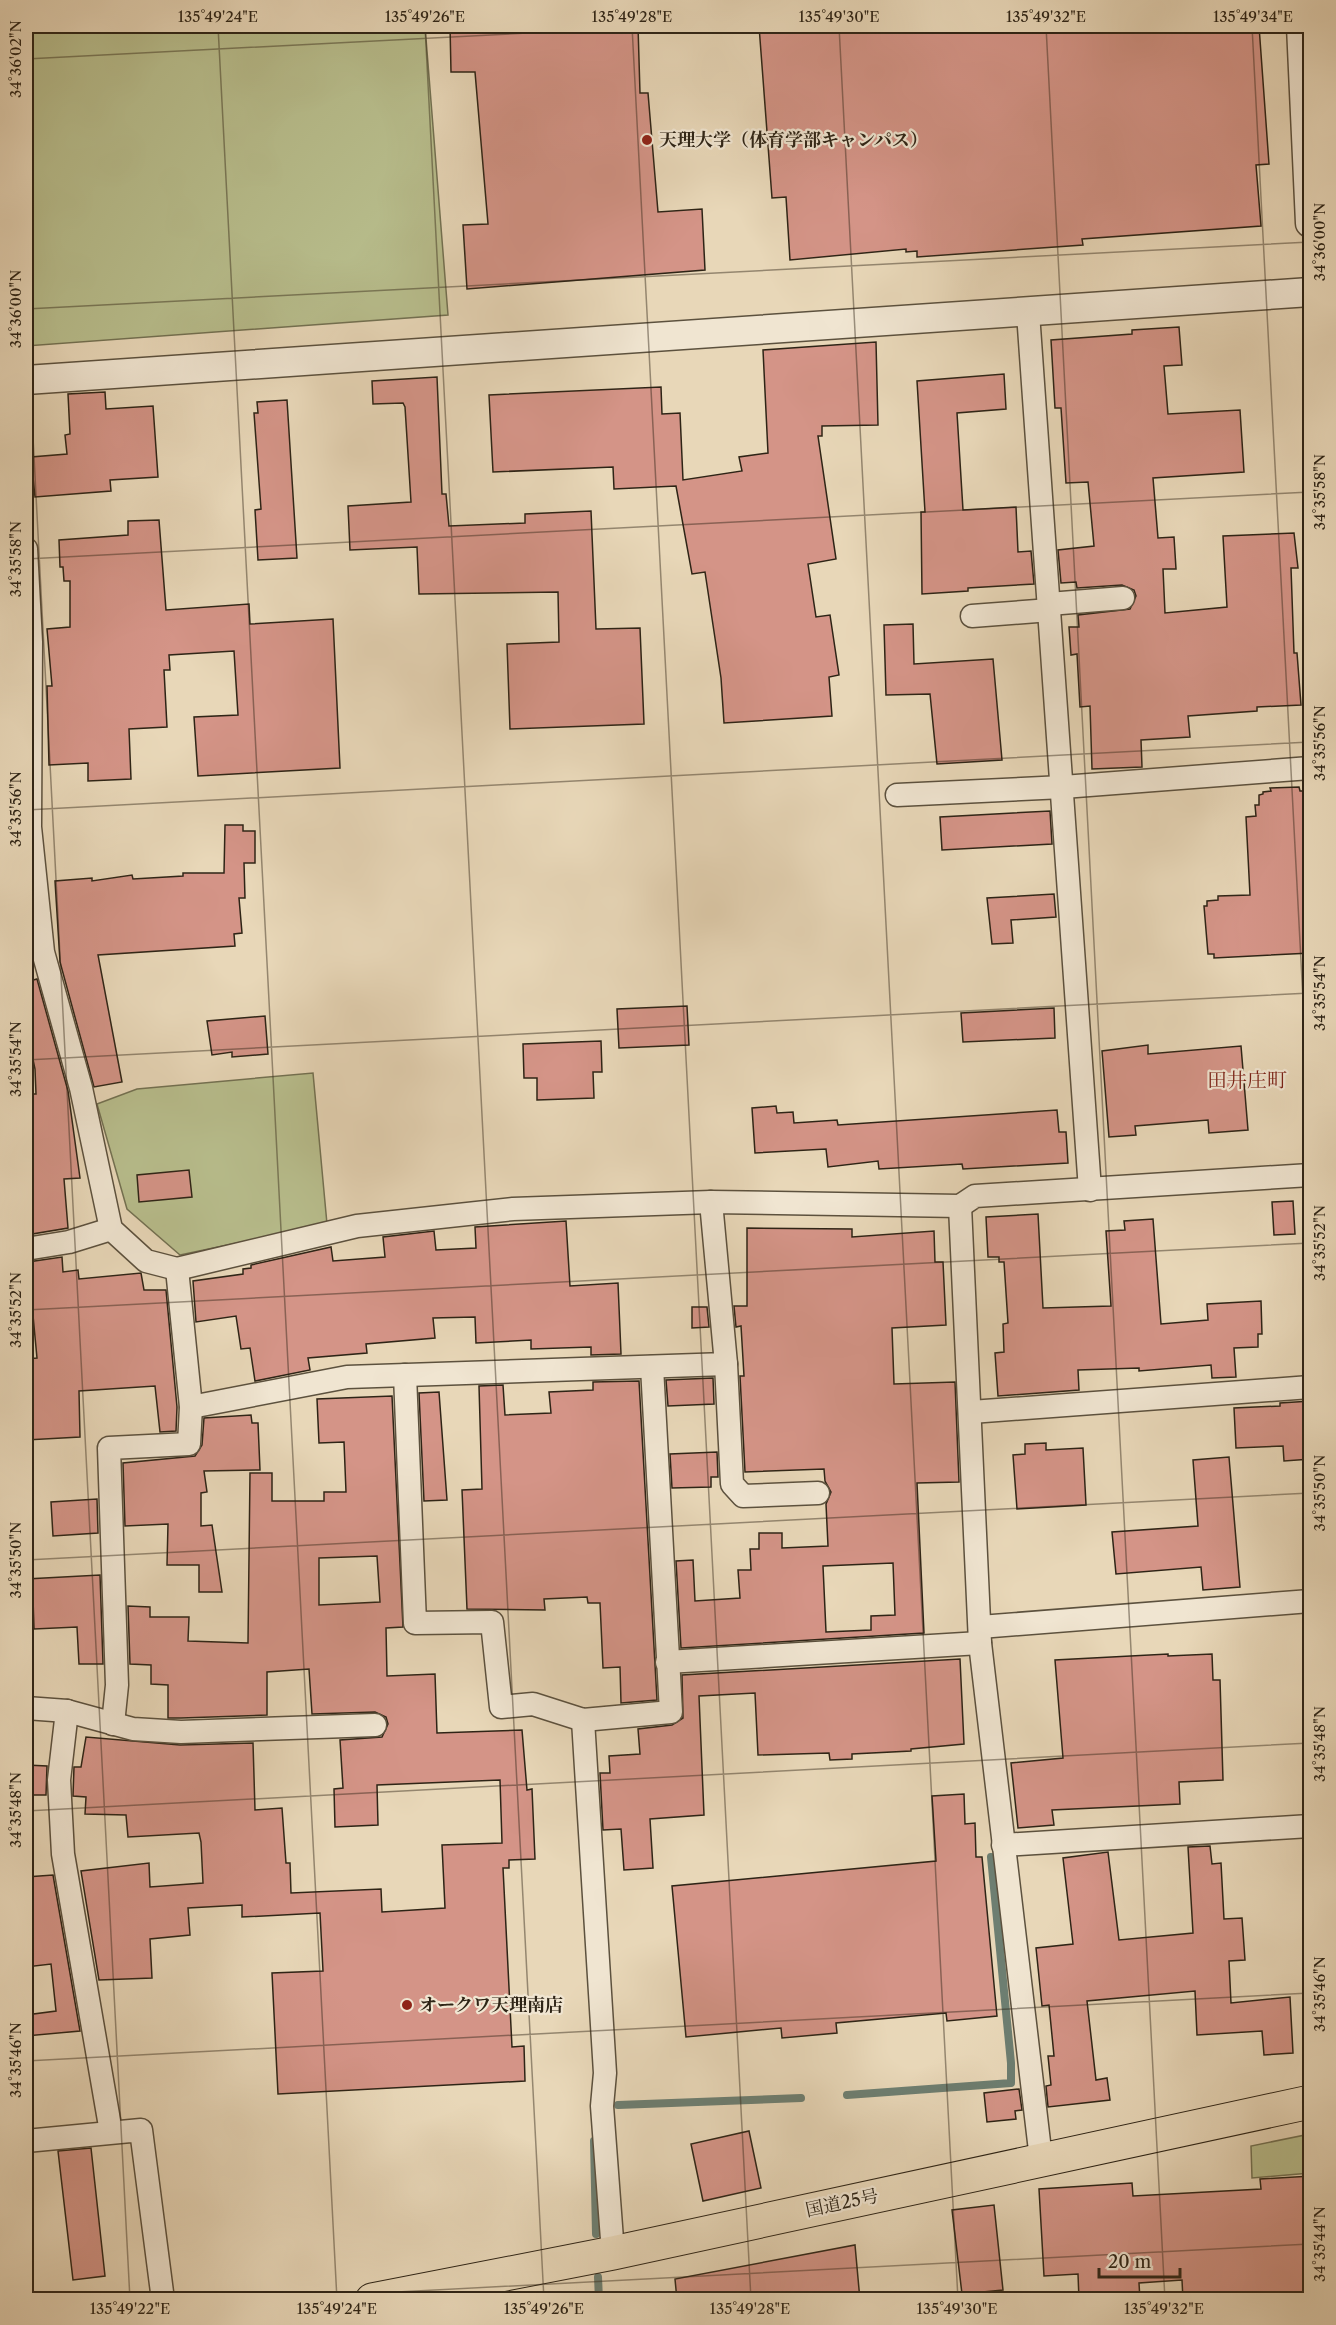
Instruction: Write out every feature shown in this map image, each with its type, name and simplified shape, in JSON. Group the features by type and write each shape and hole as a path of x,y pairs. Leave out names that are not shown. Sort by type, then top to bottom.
{"highway":[{"name":"国道25号","path":"372,2300 613,2253 1311,2102"}],"street":[{"path":"1301,26 1311,223"},
{"path":"26,380 1311,292"},
{"path":"1028,313 1090,1190"},
{"path":"26,549 31,642 30,827 43,952 81,1088 111,1228 146,1261 177,1269 357,1226 513,1209 711,1202 960,1206 975,1196 1311,1175"},
{"path":"972,616 1123,598"},
{"path":"897,795 1063,787 1311,768"},
{"path":"711,1202 726,1364 732,1484 743,1496 818,1493"},
{"path":"960,1206 980,1635 1041,2159"},
{"path":"26,1249 69,1242 111,1228"},
{"path":"113,1724 117,1685 109,1448 189,1444 191,1407 177,1269"},
{"path":"191,1407 347,1377 726,1364"},
{"path":"405,1375 416,1623 492,1622 501,1707 533,1704 583,1720 671,1712 652,1367"},
{"path":"971,1412 1311,1387"},
{"path":"667,1662 980,1635 1311,1601"},
{"path":"26,1708 67,1711 134,1729 181,1732 375,1725"},
{"path":"67,1711 59,1780 63,1854 111,2133"},
{"path":"583,1720 606,2073 602,2106 613,2253"},
{"path":"1003,1845 1311,1826"},
{"path":"26,2141 141,2130 163,2300"}],"green space":[{"path":"26,26 425,26 448,315 26,346"},
{"path":"313,1073 327,1224 180,1255 127,1209 97,1104 137,1089"},
{"path":"1310,2134 1310,2173 1252,2178 1251,2146"}],"building":[{"path":"450,26 638,26 640,93 648,93 658,212 702,209 705,270 467,289 463,225 488,224 475,72 451,72"},
{"path":"759,26 853,26 853,32 939,26 1259,26 1269,164 1256,165 1261,226 1082,239 1083,245 917,257 917,251 906,252 906,249 790,260 786,197 772,198"},
{"path":"1179,327 1182,365 1164,366 1168,414 1240,410 1244,472 1153,478 1158,538 1174,537 1176,569 1163,569 1165,613 1227,607 1223,536 1294,533 1298,568 1291,568 1294,653 1297,653 1301,705 1257,707 1257,711 1188,716 1190,737 1141,740 1142,767 1092,769 1090,706 1080,707 1077,654 1071,655 1069,627 1079,627 1078,615 1130,609 1136,596 1134,590 1122,585 1077,588 1076,582 1061,583 1058,550 1094,546 1088,482 1066,483 1061,408 1055,408 1051,340 1132,334 1132,330"},
{"path":"876,342 878,425 822,426 822,436 818,436 836,559 808,564 816,617 830,615 839,675 829,677 832,716 724,723 721,678 705,572 692,574 676,486 614,489 613,467 493,472 489,395 661,387 662,414 680,413 683,480 742,471 739,457 768,453 763,350"},
{"path":"1004,374 1006,409 957,413 963,510 1016,507 1018,552 1031,551 1034,584 968,588 968,591 922,594 921,512 925,512 917,381"},
{"path":"437,377 442,494 446,494 449,526 525,523 525,514 591,511 596,629 640,628 644,724 510,729 507,644 559,642 558,592 419,594 417,547 350,550 348,506 411,502 405,407 403,403 373,404 372,381"},
{"path":"105,392 106,409 153,406 158,477 110,480 111,491 35,497 31,457 67,454 65,435 70,434 68,394"},
{"path":"287,400 297,558 258,560 255,510 261,509 254,413 258,413 257,402"},
{"path":"159,520 166,610 249,604 250,624 333,619 340,768 198,776 194,717 238,715 234,651 169,655 170,670 164,670 167,727 129,729 131,779 88,781 88,763 49,765 47,686 52,686 47,629 70,627 70,581 64,581 63,567 60,567 59,540 128,535 128,521"},
{"path":"913,624 914,664 993,659 1002,760 937,764 930,694 886,695 884,625"},
{"path":"1299,787 1300,791 1311,791 1311,953 1214,958 1214,954 1208,954 1204,906 1207,906 1207,901 1218,900 1218,896 1250,895 1246,817 1256,816 1255,805 1259,805 1259,795 1271,791 1270,788"},
{"path":"1050,811 1052,844 942,850 940,817"},
{"path":"225,825 243,825 243,831 255,831 255,863 244,863 245,898 239,898 242,933 234,934 235,946 98,955 122,1082 94,1087 60,962 55,881 92,878 92,881 132,875 133,879 183,876 183,873 224,873"},
{"path":"1054,894 1056,917 1011,920 1013,943 992,944 987,898"},
{"path":"37,979 68,1091 80,1178 64,1179 68,1228 26,1235 26,1094 36,1094 35,1069 26,1026 26,982"},
{"path":"687,1006 689,1045 619,1048 617,1009"},
{"path":"1054,1008 1055,1038 963,1042 961,1013"},
{"path":"265,1016 268,1054 232,1057 232,1052 212,1055 207,1021"},
{"path":"601,1041 602,1072 593,1072 594,1098 537,1100 537,1078 524,1078 523,1044"},
{"path":"1148,1045 1148,1054 1241,1046 1248,1130 1209,1133 1208,1120 1135,1126 1136,1135 1109,1137 1102,1051"},
{"path":"776,1106 777,1113 793,1112 794,1123 837,1120 838,1125 1057,1110 1059,1132 1066,1132 1068,1163 963,1169 962,1164 879,1169 878,1161 828,1167 826,1149 755,1153 752,1108"},
{"path":"189,1170 192,1197 139,1202 137,1175"},
{"path":"1293,1201 1295,1234 1274,1235 1272,1202"},
{"path":"1038,1214 1043,1308 1111,1306 1106,1231 1125,1230 1124,1221 1153,1219 1161,1324 1208,1320 1207,1304 1261,1301 1262,1334 1258,1334 1258,1347 1234,1348 1236,1377 1212,1378 1211,1365 1139,1371 1139,1368 1078,1370 1079,1390 998,1396 995,1353 1004,1352 1003,1324 1008,1323 1004,1262 999,1262 999,1257 988,1257 986,1217"},
{"path":"566,1221 570,1286 618,1283 621,1354 591,1355 591,1347 531,1349 531,1340 476,1343 475,1317 433,1318 435,1338 366,1344 367,1353 308,1358 310,1370 255,1381 250,1348 241,1349 236,1316 196,1322 193,1281 243,1274 243,1269 251,1268 251,1265 331,1247 333,1261 385,1257 383,1237 434,1231 436,1250 476,1248 475,1227"},
{"path":"747,1228 852,1229 852,1237 934,1231 935,1262 943,1262 946,1325 892,1328 894,1384 955,1382 959,1482 917,1483 924,1633 681,1648 676,1561 693,1560 695,1601 740,1598 738,1570 751,1570 750,1549 759,1549 759,1533 782,1533 782,1548 828,1546 826,1504 831,1492 825,1481 824,1469 745,1472 740,1376 744,1376 741,1326 736,1327 734,1306 747,1306","holes":["893,1563 895,1615 871,1616 871,1630 826,1632 823,1566"]},
{"path":"62,1257 63,1272 78,1270 79,1279 141,1273 144,1290 166,1290 177,1407 176,1431 160,1432 155,1386 79,1391 80,1437 26,1440 26,1359 37,1358 28,1262"},
{"path":"692,1307 707,1307 709,1327 692,1328"},
{"path":"713,1378 714,1404 668,1406 666,1380"},
{"path":"639,1381 657,1700 621,1703 620,1667 603,1668 600,1603 588,1603 587,1597 544,1599 545,1610 467,1609 462,1490 482,1489 479,1386 503,1385 505,1415 551,1413 549,1392 593,1390 593,1382"},
{"path":"439,1392 447,1500 424,1501 419,1393"},
{"path":"392,1396 403,1627 386,1628 387,1676 435,1674 437,1733 522,1730 527,1790 532,1789 535,1859 509,1860 509,1868 503,1868 512,2047 524,2046 525,2081 278,2094 272,1973 323,1971 320,1913 242,1917 242,1905 188,1908 190,1935 150,1939 152,1978 99,1980 81,1871 149,1863 150,1887 203,1883 201,1842 199,1833 128,1837 126,1815 85,1814 86,1797 73,1796 74,1767 81,1767 86,1737 180,1745 253,1743 255,1810 282,1808 286,1863 290,1863 291,1893 381,1889 382,1912 445,1908 442,1845 502,1843 500,1780 377,1785 378,1825 335,1827 334,1789 343,1788 340,1740 382,1737 388,1724 386,1717 375,1712 312,1714 309,1669 267,1672 267,1715 168,1718 168,1685 151,1684 151,1665 130,1664 128,1606 150,1607 150,1617 189,1617 188,1641 248,1643 250,1473 272,1473 272,1501 324,1501 324,1492 346,1492 344,1442 319,1443 317,1399","holes":["377,1556 380,1602 319,1605 319,1558"]},
{"path":"1311,1401 1311,1459 1284,1461 1283,1446 1236,1448 1234,1408 1280,1406 1280,1403"},
{"path":"251,1415 252,1423 258,1423 260,1470 204,1471 207,1492 201,1493 201,1526 212,1525 222,1592 199,1592 199,1565 167,1565 168,1524 125,1526 123,1463 195,1456 202,1445 204,1418"},
{"path":"1046,1443 1046,1450 1083,1448 1086,1505 1017,1509 1013,1455 1025,1454 1025,1444"},
{"path":"717,1452 718,1477 711,1477 711,1487 672,1488 670,1454"},
{"path":"1229,1457 1240,1587 1203,1590 1201,1567 1116,1574 1112,1532 1198,1526 1193,1460"},
{"path":"97,1499 98,1533 53,1536 51,1502"},
{"path":"100,1575 103,1664 79,1664 77,1627 34,1629 33,1599 27,1600 26,1579"},
{"path":"1168,1654 1168,1656 1212,1654 1213,1680 1220,1680 1223,1780 1179,1782 1180,1804 1052,1810 1054,1825 1018,1828 1011,1763 1063,1758 1055,1660"},
{"path":"960,1659 964,1744 911,1749 911,1751 852,1754 852,1759 830,1760 829,1753 758,1755 755,1693 699,1696 704,1815 650,1819 653,1868 624,1870 621,1829 603,1830 600,1773 610,1773 609,1756 640,1754 638,1729 672,1725 683,1718 682,1675"},
{"path":"26,1765 47,1766 46,1795 26,1795"},
{"path":"964,1794 965,1824 975,1823 976,1857 982,1857 997,2016 947,2021 946,2013 836,2023 837,2033 782,2038 781,2028 686,2037 672,1886 936,1861 932,1796"},
{"path":"1210,1846 1212,1864 1221,1863 1224,1919 1242,1918 1245,1960 1229,1961 1231,2003 1290,1997 1293,2053 1264,2055 1262,2031 1197,2035 1195,1991 1087,2001 1096,2080 1107,2078 1110,2100 1048,2107 1046,2086 1051,2085 1048,2056 1054,2056 1049,2005 1042,2006 1036,1948 1073,1944 1063,1858 1108,1852 1119,1940 1193,1933 1188,1847"},
{"path":"53,1875 80,2031 26,2036 26,2015 56,2011 51,1964 26,1967 26,1877"},
{"path":"1019,2089 1022,2110 1015,2111 1016,2119 987,2122 984,2093"},
{"path":"749,2131 761,2188 703,2201 691,2144"},
{"path":"91,2148 105,2276 73,2280 58,2151"},
{"path":"1311,2176 1311,2300 1183,2300 1182,2280 1139,2283 1140,2300 1079,2300 1078,2274 1044,2276 1039,2189 1132,2183 1133,2196 1261,2189 1260,2179"},
{"path":"994,2205 1003,2290 962,2294 952,2210"},
{"path":"855,2245 860,2300 677,2300 675,2279"}],"waterway":[{"path":"847,2095 1011,2083 991,1857"},
{"path":"618,2105 801,2098"},
{"path":"594,2141 596,2234"},
{"path":"598,2277 599,2300"}],"place":[{"name":"天理大学（体育学部キャンパス）","path":"647,140"},
{"name":"オークワ天理南店","path":"407,2005"}],"district":[{"name":"田井庄町","path":"1247,1080"}]}
